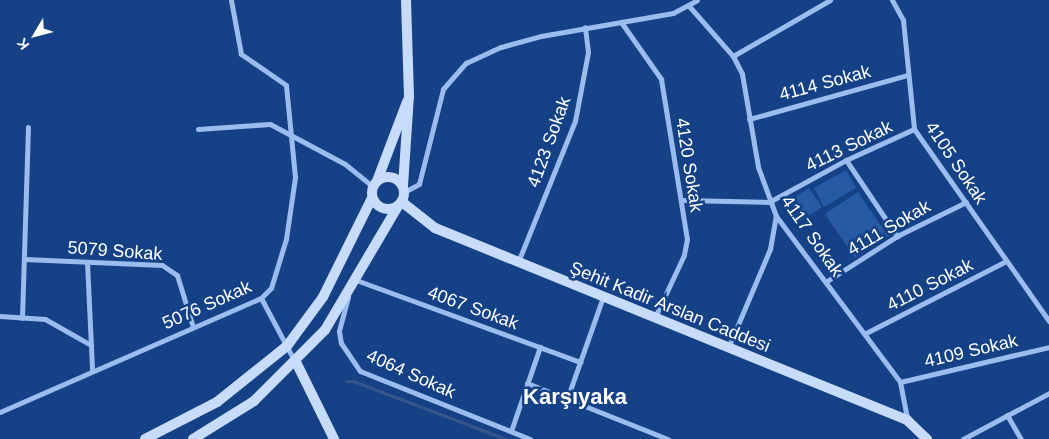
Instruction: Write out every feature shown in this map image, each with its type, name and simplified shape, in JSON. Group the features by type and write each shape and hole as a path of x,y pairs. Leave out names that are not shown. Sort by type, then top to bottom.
{"main road":[{"path":"193,439 254,401 296,362 324,330 350,291 402,197 408,154 409,96 406,0"},
{"path":"145,439 217,402 287,346 323,297 374,189 409,96"},
{"path":"374,189 390,177 402,197"},
{"path":"374,189 383,209 402,197"},
{"name":"Şehit Kadir Arslan Caddesi","path":"402,197 435,228 907,420 927,439"},
{"path":"296,362 334,439"}],"street":[{"name":"5076 Sokak","path":"0,412 92,370 261,298 276,276 286,239 295,177 286,85 242,54 231,0"},
{"path":"402,197 419,184 443,89 466,62 500,47 585,27 673,13 689,6 696,0"},
{"path":"733,56 830,0"},
{"name":"4105 Sokak","path":"892,0 903,20 914,129 1049,321"},
{"name":"4117 Sokak","path":"689,6 733,56 742,74 749,119 769,202 776,216 866,333 900,382 907,420"},
{"name":"4120 Sokak","path":"622,22 661,79 687,239 684,255 655,318"},
{"name":"4123 Sokak","path":"518,262 575,121 588,52 585,27"},
{"name":"4114 Sokak","path":"749,119 908,75"},
{"path":"198,129 270,124 291,133 344,164 374,189"},
{"path":"22,318 28,127"},
{"name":"4113 Sokak","path":"769,202 846,160 914,129"},
{"path":"846,160 897,236"},
{"path":"682,200 769,202"},
{"name":"4111 Sokak","path":"827,281 897,236 966,202"},
{"path":"728,348 770,249 776,216"},
{"name":"5079 Sokak","path":"24,260 162,265 177,275 193,327"},
{"name":"4110 Sokak","path":"866,333 1006,261"},
{"path":"87,262 92,370"},
{"name":"4067 Sokak","path":"356,280 580,362"},
{"name":"4064 Sokak","path":"350,291 339,331 340,343 360,371 530,439"},
{"path":"566,399 603,297"},
{"path":"261,298 296,362"},
{"path":"0,316 45,319 91,345"},
{"path":"511,432 540,347"},
{"name":"4109 Sokak","path":"900,382 1049,347"},
{"path":"527,383 668,439"},
{"path":"963,439 1049,393"},
{"path":"1007,415 1021,439"}],"shaded area":[{"path":"846,170 856,188 824,207 814,188"},
{"path":"809,188 822,207 800,222 787,202"},
{"path":"858,192 888,236 855,258 825,214"}],"waterway":[{"path":"346,381 353,381 506,439"}],"district":[{"name":"Karşıyaka","path":"575,397"}]}
